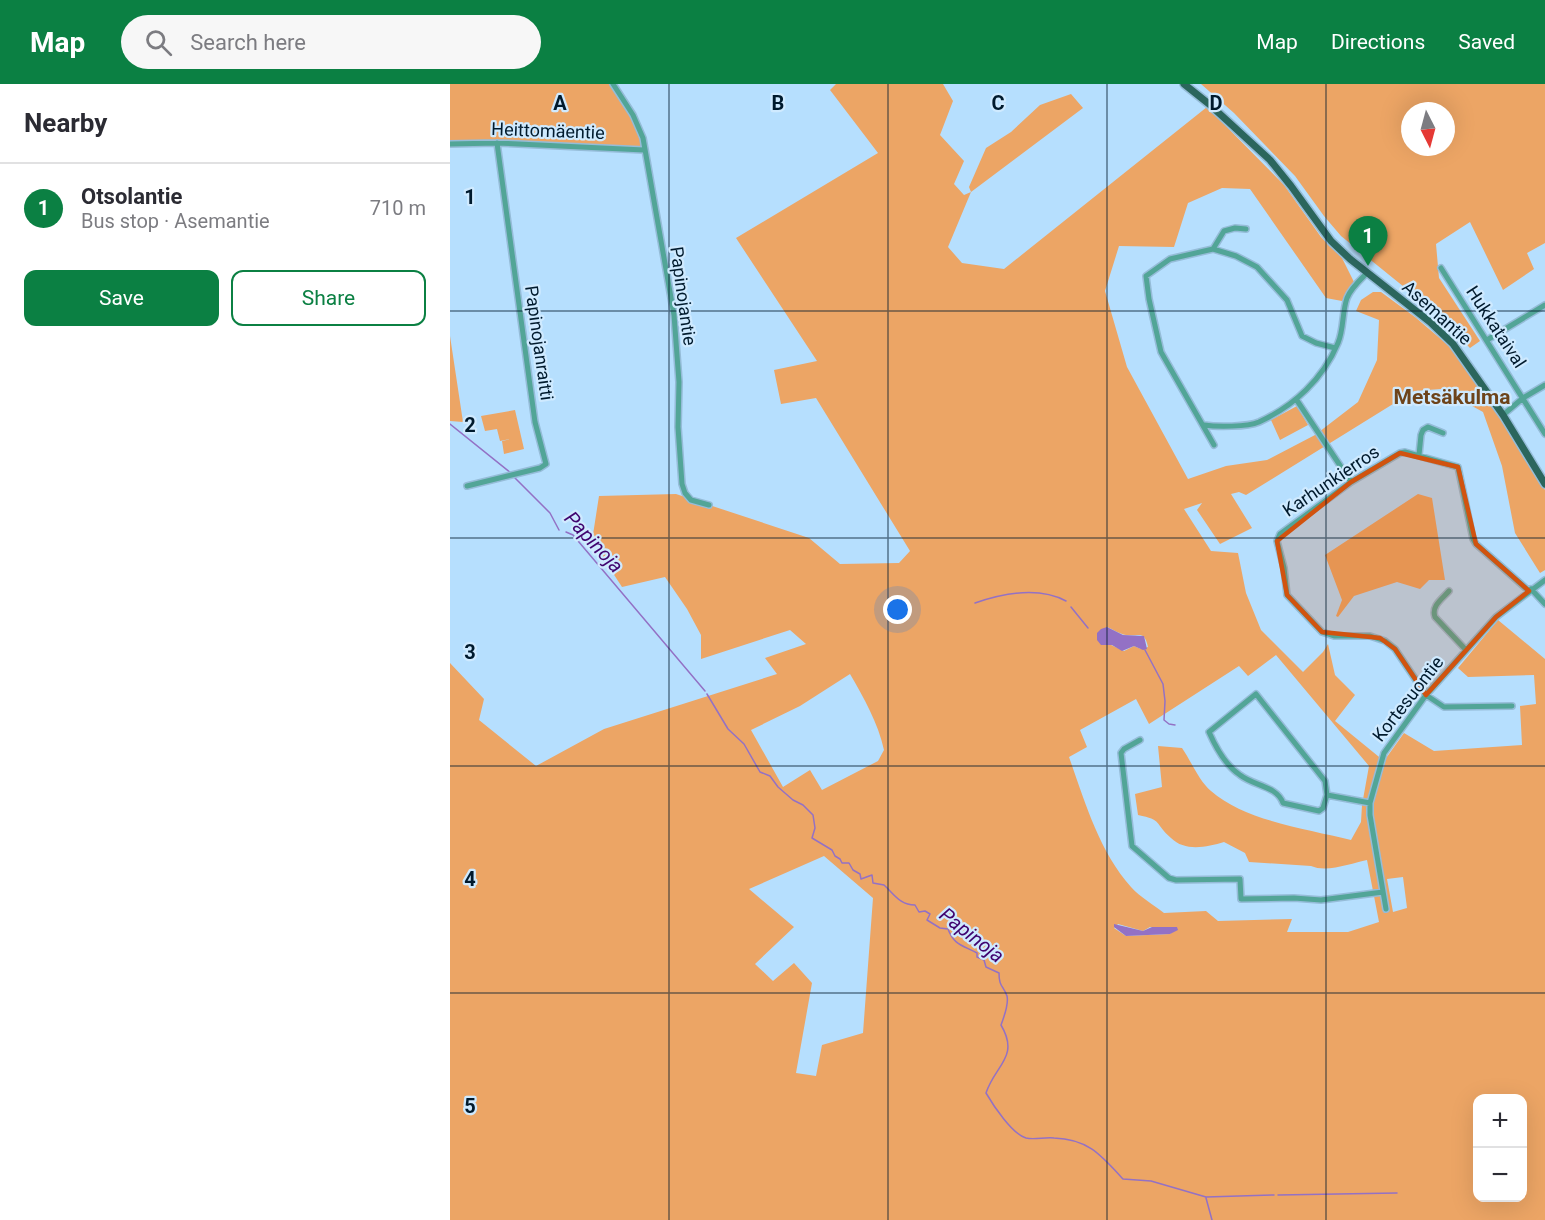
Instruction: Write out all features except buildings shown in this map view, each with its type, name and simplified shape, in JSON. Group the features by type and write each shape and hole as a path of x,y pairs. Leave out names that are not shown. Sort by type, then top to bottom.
{"main road":[{"name":"Asemantie","path":"1184,84 1270,160 1330,241 1454,344 1503,415 1545,484"}],"street":[{"name":"Papinojantie","path":"614,84 633,115 643,138 674,315 679,382 678,427 682,484 691,500 709,505"},
{"name":"Heittomäentie","path":"450,144 497,143 644,150"},
{"name":"Papinojanraitti","path":"467,486 540,468 546,464 535,422 497,143"},
{"path":"1212,249 1224,231 1235,228 1246,229"},
{"path":"1214,445 1161,352 1146,276 1170,259 1212,249 1236,256 1257,267 1287,300 1302,336 1335,348"},
{"name":"Hukkataival","path":"1441,268 1545,434"},
{"path":"1204,425 1258,422 1296,399 1322,372 1338,343 1348,296 1367,273"},
{"path":"1487,340 1545,305"},
{"path":"1503,415 1523,398 1545,385"},
{"path":"1296,399 1351,482"},
{"path":"1419,456 1423,429 1428,427 1443,433"},
{"name":"Karhunkierros","path":"1426,695 1395,649 1385,641 1370,636 1327,635 1314,625 1287,595 1278,537 1351,482 1401,453 1419,456 1458,467 1473,539 1530,590"},
{"name":"Kortesuontie","path":"1386,909 1370,814 1370,803 1384,753 1426,695 1496,617 1545,580"},
{"path":"1530,590 1545,604"},
{"path":"1449,591 1434,608 1433,613 1466,650"},
{"path":"1256,694 1325,781 1327,795 1323,808 1319,811 1283,803 1276,792 1238,774 1222,757 1209,732 1256,694"},
{"path":"1426,695 1444,707 1512,706"},
{"path":"1140,740 1121,753 1132,846 1169,878 1176,880 1240,879 1241,899 1322,900 1383,892"},
{"path":"1327,795 1370,803"}],"highlighted area":[{"path":"1400,453 1458,467 1476,544 1529,591 1496,617 1426,695 1395,649 1380,638 1322,632 1287,595 1277,541 1351,482"}],"shaded area":[{"path":"450,84 613,84 633,115 644,150 450,144"},
{"path":"836,84 943,84 953,101 940,135 964,161 954,184 964,195 971,192 948,247 962,263 1004,269 1207,107 1284,185 1321,237 1342,258 1354,282 1342,301 1326,298 1250,189 1222,188 1188,203 1174,247 1119,246 1105,291 1127,367 1188,479 1226,466 1267,460 1315,435 1358,402 1377,360 1379,320 1356,311 1361,300 1373,292 1381,292 1449,346 1496,409 1545,490 1545,570 1540,573 1515,533 1502,466 1483,412 1441,389 1414,391 1246,495 1239,492 1231,494 1252,528 1220,544 1197,510 1202,503 1184,509 1211,551 1238,553 1246,593 1261,630 1303,672 1328,644 1335,675 1355,695 1335,721 1384,761 1404,733 1434,751 1522,745 1520,706 1536,704 1534,675 1468,677 1458,668 1498,620 1545,659 1545,1220 450,1220 450,663 484,699 479,720 536,766 604,729 777,674 765,658 806,644 790,630 701,659 701,635 687,609 665,577 622,587 592,541 599,496 676,494 809,538 840,564 899,563 910,551 816,398 781,404 774,370 817,361 736,238 878,153 830,90","holes":["1107,627 1123,634 1143,636 1148,647 1141,649 1134,646 1124,651 1109,644","1276,655 1369,766 1361,822 1351,840 1277,823 1241,810 1211,791 1182,748 1158,746 1162,787 1135,794 1138,815 1155,821 1171,838 1183,845 1203,847 1224,842 1245,853 1249,862 1324,868 1367,860 1379,922 1348,932 1287,932 1292,919 1218,921 1206,911 1164,913 1131,887 1110,858 1087,808 1069,757 1087,747 1080,730 1136,699 1149,724 1239,666 1248,676","850,674 874,720 881,740 884,750 878,761 822,790 810,770 783,787 751,730 800,706","824,856 873,898 863,1033 822,1045 816,1076 796,1073 812,983 794,963 773,981 755,964 794,927 749,889","1403,877 1407,908 1393,912 1387,879","1118,924 1143,931 1150,927 1177,927 1170,934 1126,936 1114,928"]},
{"path":"1201,84 1545,84 1545,243 1527,253 1534,269 1503,290 1470,222 1436,244 1439,278 1480,341 1470,348 1435,312 1341,236 1295,176 1234,113"},
{"path":"1071,94 1083,108 971,192 969,187 986,148 1011,132 1040,105"},
{"path":"450,336 463,422 450,421"},
{"path":"1297,406 1308,425 1280,440 1271,420"},
{"path":"515,410 524,449 504,454 502,441 515,438 500,441 497,429 485,431 481,416"},
{"path":"1418,494 1432,498 1445,580 1429,580 1420,589 1397,582 1354,596 1338,617 1336,616 1342,600 1325,555"},
{"path":"1107,627 1123,635 1144,636 1147,649 1143,650 1134,646 1122,651 1112,645 1101,645 1097,640 1097,633"},
{"path":"1114,924 1143,931 1152,927 1177,927 1178,930 1170,934 1126,936 1114,927"}],"waterway":[{"name":"Papinoja","path":"450,424 511,473"},
{"name":"Papinoja","path":"514,477 550,513 559,530"},
{"name":"Papinoja","path":"566,532 573,535 705,691"},
{"path":"975,603 998,596 1033,592 1055,596 1066,601"},
{"path":"1071,607 1088,628"},
{"path":"1145,650 1163,684 1164,720 1175,725"},
{"name":"Papinoja","path":"707,694 728,729 744,744 760,772 770,776 778,787 813,815 815,828 812,838 832,850 842,863 849,863 853,870 860,874 861,879 872,875 873,883 884,885 902,901 915,905 919,912 925,911 930,914 927,920 940,928 948,929 956,942 977,953 977,957 984,960 986,967 999,973 1000,984 1007,996 1006,1010 1001,1025 1008,1045 1004,1061 986,1093 1015,1131 1032,1139 1051,1138 1076,1141 1093,1150 1123,1179 1151,1181 1206,1197 1274,1195"},
{"name":"Papinoja","path":"1278,1195 1397,1193"},
{"path":"1206,1198 1212,1220"}],"place":[{"name":"Otsolantie","path":"1368,266"}],"district":[{"name":"Metsäkulma","path":"1452,397"}]}
